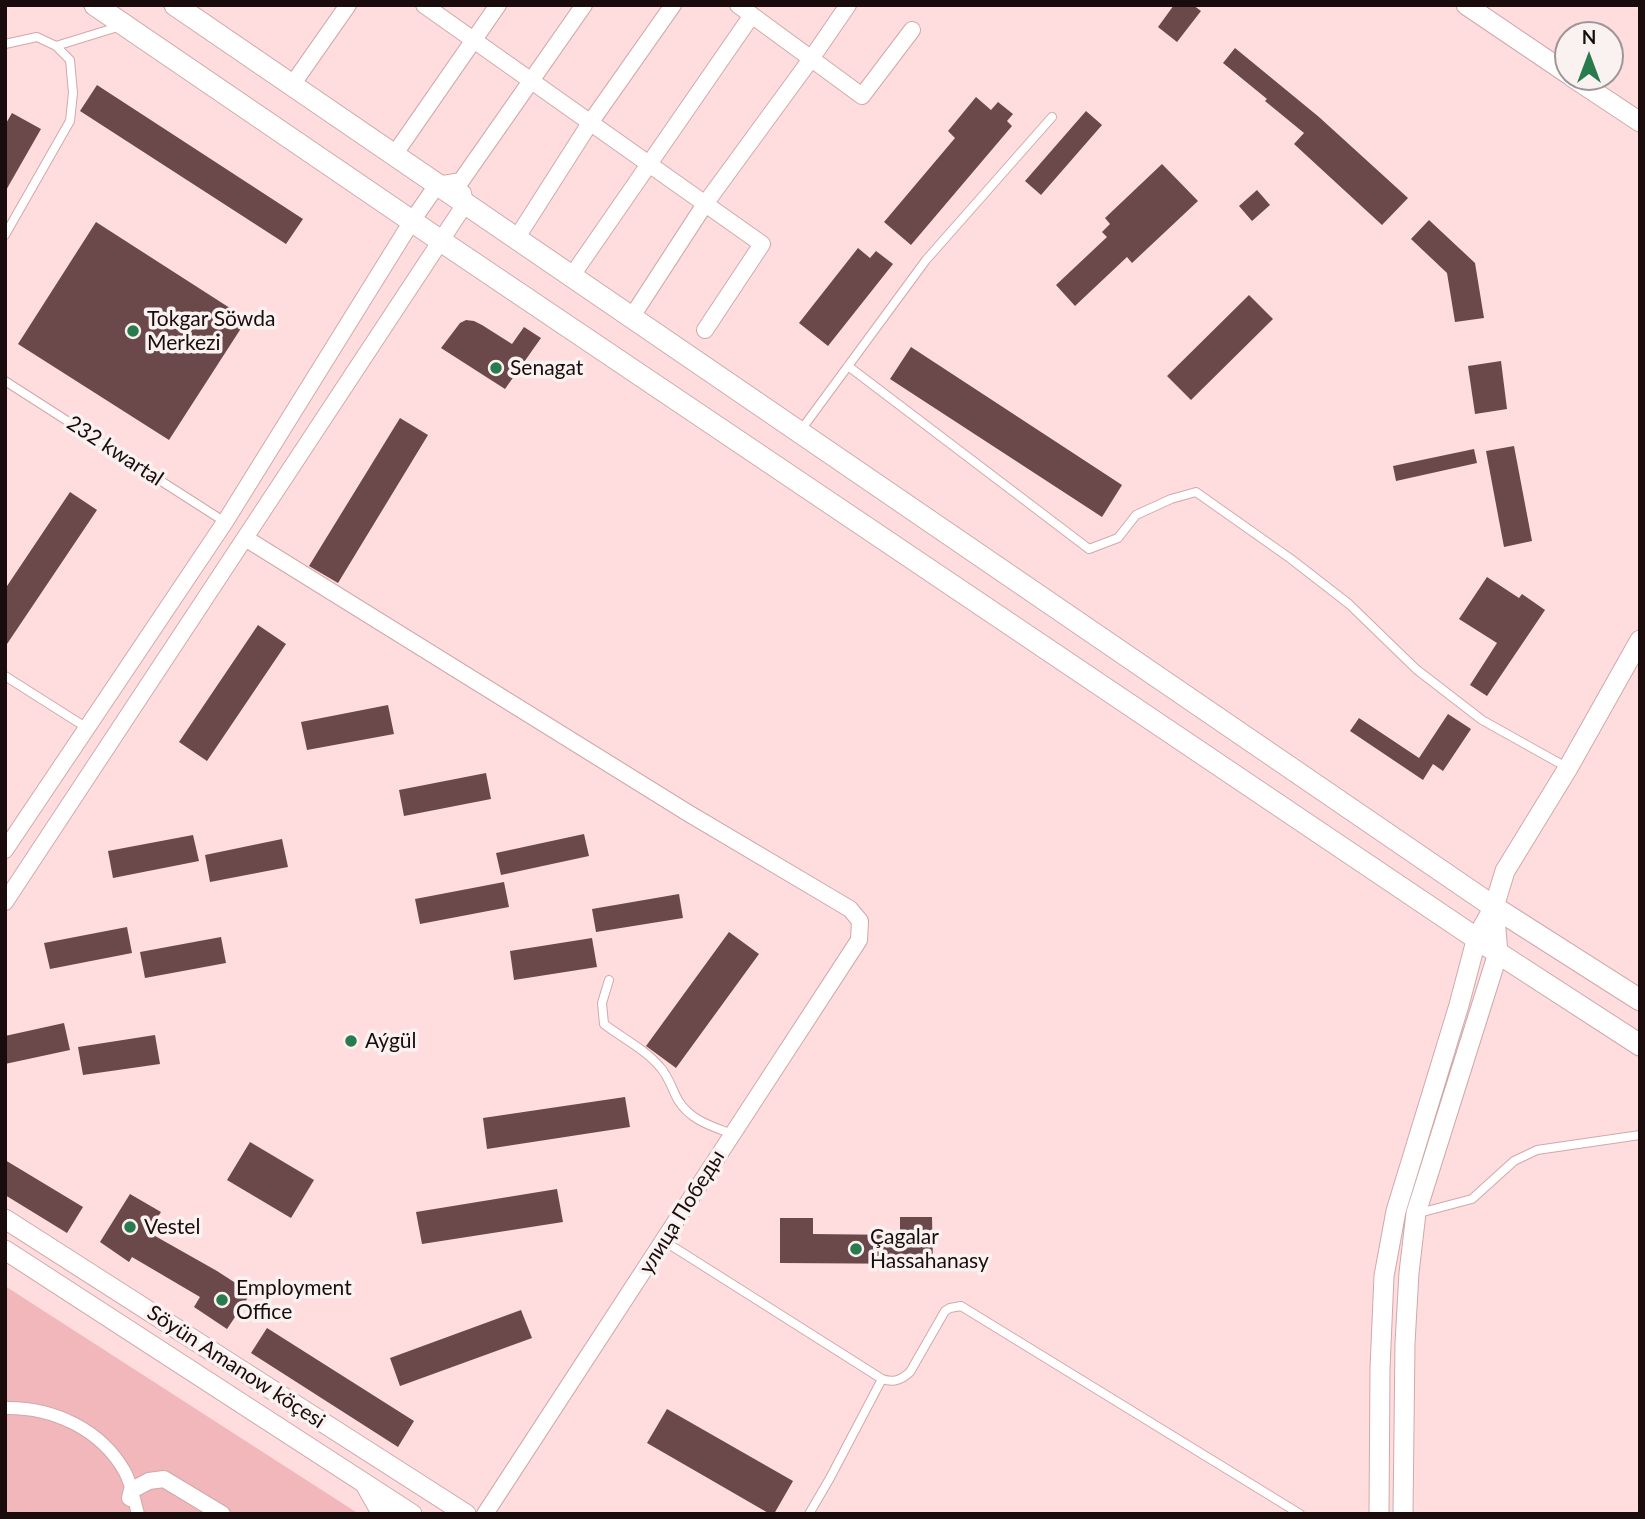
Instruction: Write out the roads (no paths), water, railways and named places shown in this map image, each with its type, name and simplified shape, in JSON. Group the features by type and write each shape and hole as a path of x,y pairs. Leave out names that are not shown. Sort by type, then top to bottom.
{"main road":[{"path":"95,5 1498,953 1640,1045"},
{"path":"175,5 1494,907 1640,1000"}],"street":[{"path":"292,85 348,5"},
{"path":"424,5 762,244 705,330"},
{"path":"394,155 498,5"},
{"path":"5,902 465,204 461,181 584,5"},
{"path":"516,239 590,123 673,5"},
{"path":"738,5 862,96 912,30"},
{"path":"631,318 705,204 848,5"},
{"path":"1466,5 1554,65"},
{"path":"572,277 752,15"},
{"path":"1594,91 1640,122"},
{"path":"5,850 225,522 412,221 437,185 461,181"},
{"name":"улица Победы","path":"246,538 688,813 850,909 860,921 859,940 485,1514"},
{"path":"1379,1514 1384,1276 1396,1211 1477,937 1494,907 1505,870 1568,768 1640,640"},
{"path":"1404,1514 1405,1343 1416,1213 1498,953 1494,907"},
{"name":"Söyün Amanow köçesi","path":"5,1220 466,1514"},
{"name":"Söyün Amanow köçesi","path":"5,1250 412,1514"},
{"path":"5,1408 53,1414 84,1429 108,1449 125,1472 138,1514"},
{"path":"131,1494 149,1481 164,1479 222,1514"},
{"path":"364,1482 382,1514"}],"lane":[{"path":"56,46 124,25"},
{"path":"5,44 37,37 56,46 69,60 73,93 70,121 5,235"},
{"path":"799,432 926,260 1052,117"},
{"path":"848,366 1089,549 1118,538 1136,515 1171,499 1196,492 1349,604 1416,669 1482,720 1568,768"},
{"name":"232 kwartal","path":"5,381 225,522"},
{"path":"5,676 87,728"},
{"path":"609,980 602,1003 604,1024 659,1065 685,1111 697,1121 732,1134"},
{"path":"1416,1213 1472,1199 1514,1161 1537,1150 1640,1135"},
{"path":"664,1241 889,1382 903,1378 910,1372 945,1311 961,1306 1300,1514"},
{"path":"809,1514 882,1379"}],"place":[{"name":"Tokgar Söwda Merkezi","path":"133,331"},
{"name":"Senagat","path":"496,368"},
{"name":"Aýgül","path":"351,1041"},
{"name":"Vestel","path":"130,1227"},
{"name":"Çagalar Hassahanasy","path":"856,1249"},
{"name":"Employment Office","path":"222,1300"}]}
